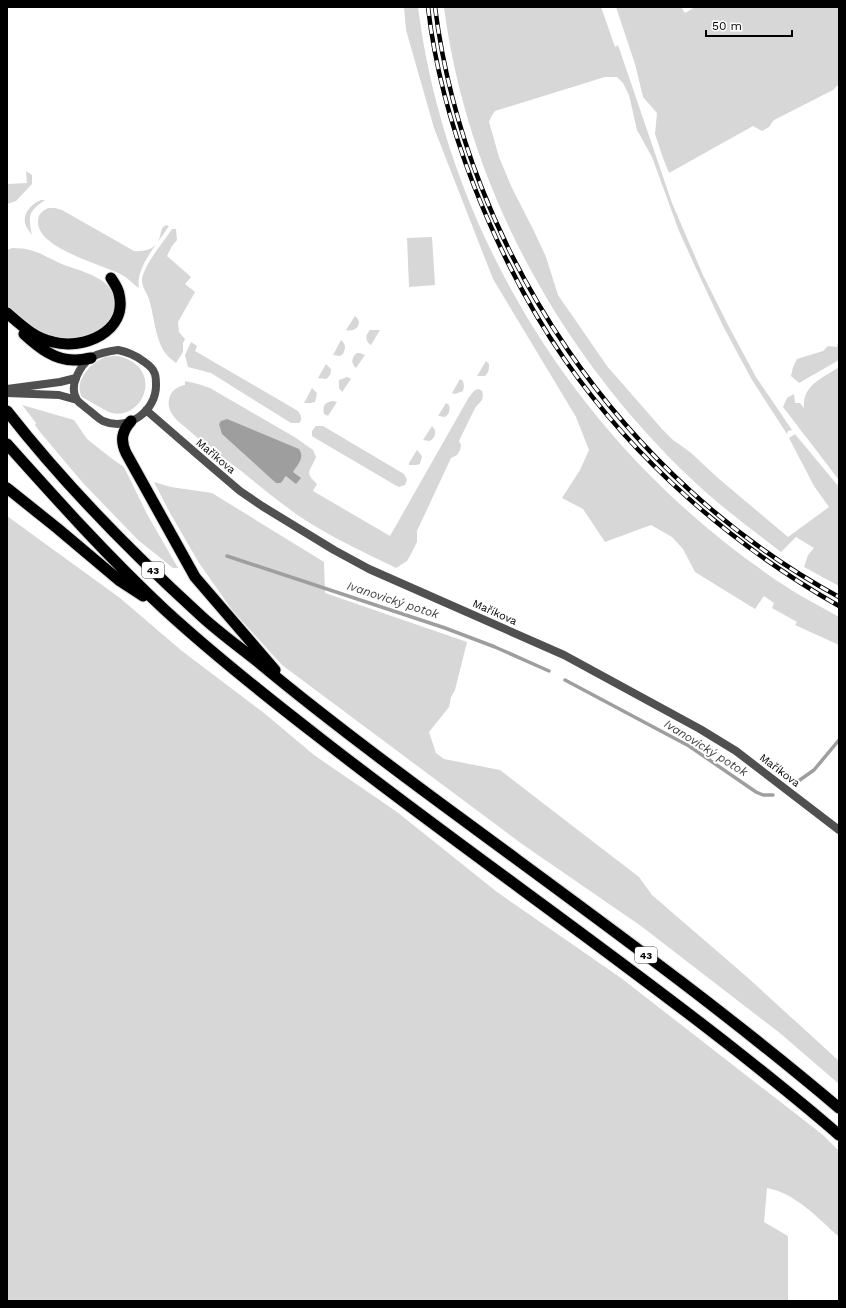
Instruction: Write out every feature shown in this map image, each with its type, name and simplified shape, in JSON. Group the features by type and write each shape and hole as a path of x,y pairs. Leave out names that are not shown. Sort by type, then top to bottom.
{"highway":[{"path":"7,313 31,332 52,342 71,344 90,340 105,333 113,325 118,316 120,305 119,293 111,278"},
{"path":"7,318 34,343 54,356 76,360 91,358"},
{"name":"43","path":"7,411 69,486 112,531 200,615 295,694 369,751 707,1002 804,1078 839,1108"},
{"path":"131,421 123,433 123,446 195,577 295,694"},
{"name":"43","path":"7,444 97,544 166,611 258,689 339,754 695,1018 788,1092 839,1135"},
{"path":"7,488 120,581 166,611"}],"street":[{"path":"7,393 59,395 77,400 104,421 113,424 131,421 146,410 153,400 156,389 154,372 138,358 123,351 111,351 98,354 82,366 76,378 74,390 77,400"},
{"path":"7,389 60,382 76,378"},
{"name":"Maříkova","path":"146,410 240,491 334,550 369,568 564,655 700,729 736,751 839,830"}],"shaded area":[{"path":"404,7 418,7 434,91 458,173 492,252 533,326 581,397 637,462 699,521 766,573 839,617 839,645 795,625 797,622 772,608 774,603 764,596 755,609 695,572 683,549 672,537 651,525 605,542 583,509 562,498 580,470 589,450 576,417 493,279 434,128 406,30"},
{"path":"444,7 601,7 615,47 618,45 672,203 703,275 756,377 792,430 788,431 787,434 752,380 723,326 679,231 652,157 637,130 629,95 623,83 617,77 605,77 495,111 489,122 499,157 512,188 546,257 558,295 607,366 673,440 690,452 718,478 788,537 829,507 814,486 789,438 795,434 839,487 839,586 804,567 808,555 814,548 796,537 781,552 705,491 681,469 636,421 594,370 557,315 524,258 496,198 473,136 456,72"},
{"path":"616,7 681,7 685,13 695,7 839,7 839,84 833,90 774,120 769,127 762,131 753,126 669,173 655,134 657,113 643,97 635,64"},
{"path":"26,171 32,175 32,184 16,201 7,204 7,184 27,183"},
{"path":"41,200 45,200 32,211 31,214 30,223 32,235 25,224 25,216 31,206"},
{"path":"48,208 62,210 134,251 149,249 157,243 140,272 139,288 122,275 59,248 48,240 41,232 38,222 41,213"},
{"path":"166,225 169,226 164,233 158,242 163,227"},
{"path":"172,229 176,229 177,240 167,256 191,277 185,284 195,292 178,322 179,332 185,339 183,343 183,352 176,363 166,354 160,344 149,299 142,282 150,260"},
{"path":"432,237 435,285 409,287 407,238"},
{"path":"12,248 27,249 39,253 64,265 91,275 105,283 112,291 115,299 113,316 108,323 94,334 85,338 70,340 50,337 25,322 7,306 7,250"},
{"path":"355,316 359,322 358,327 350,331 346,330"},
{"path":"370,330 380,330 371,345 366,338"},
{"path":"839,337 839,360 799,383 791,376 797,359 823,351 828,346 837,347"},
{"path":"341,340 345,346 343,354 340,356 333,355"},
{"path":"191,342 197,346 195,351 298,411 301,417 300,422 291,423 211,373 188,367 185,355"},
{"path":"357,353 365,355 356,368 353,365 352,360"},
{"path":"118,356 133,362 141,371 145,381 145,391 140,401 133,409 123,413 112,413 82,397 80,385 85,373 94,364 105,357"},
{"path":"486,361 489,364 487,373 485,376 477,376"},
{"path":"326,364 331,369 330,375 326,379 318,378"},
{"path":"839,367 839,480 783,407 787,398 794,394 795,403 800,403 804,408 806,393 810,388 820,379"},
{"path":"347,377 351,379 342,392 339,388 339,380"},
{"path":"460,379 463,381 463,391 455,394 452,393"},
{"path":"185,381 210,388 296,438 313,450 316,457 309,474 317,484 313,491 390,536 469,397 475,390 479,389 482,391 483,395 482,400 475,408 459,441 461,445 460,450 457,455 451,458 417,531 417,542 411,554 407,561 396,568 333,536 302,518 179,422 173,416 170,409 169,400 170,395 176,389 185,385"},
{"path":"312,388 317,393 315,402 304,403"},
{"path":"328,402 337,402 328,416 324,414 323,409 325,405"},
{"path":"446,403 449,405 449,413 445,417 438,416"},
{"path":"22,405 74,420 87,439 124,467 147,514 178,568 173,568 138,540 83,483 40,432 35,425 36,423"},
{"path":"227,419 299,449 301,452 301,458 299,464 293,472 301,478 296,484 286,476 282,482 276,483 222,434 219,424 221,421"},
{"path":"316,426 323,426 404,474 407,480 405,485 399,487 395,485 315,438 312,436 312,431"},
{"path":"432,426 435,432 434,438 430,441 423,440"},
{"path":"417,450 422,456 420,464 409,465 409,463"},
{"path":"154,482 171,487 212,493 324,562 325,593 467,642 455,690 451,697 449,707 429,732 436,753 444,759 500,770 639,877 652,895 747,977 839,1061 839,1084 781,1034 641,926 522,844 282,665 232,610 199,563"},
{"path":"7,516 120,598 182,651 264,713 314,755 397,812 497,892 621,978 823,1135 839,1151 839,1237 806,1207 787,1195 767,1188 764,1222 788,1236 788,1301 7,1301"}],"waterway":[{"name":"Ivanovický potok","path":"227,556 445,628 495,647 549,671"},
{"name":"Ivanovický potok","path":"565,680 689,746 756,792 763,795 773,795"},
{"name":"Ivanovický potok","path":"797,782 814,770 839,740"}],"railway":[{"path":"428,7 435,53 445,98 474,186 504,254 526,298 551,340 593,397 623,433 655,467 688,498 761,556 799,582 839,606"},
{"path":"435,7 452,98 481,186 519,270 568,350 624,423 689,490 761,548 839,597"}]}
